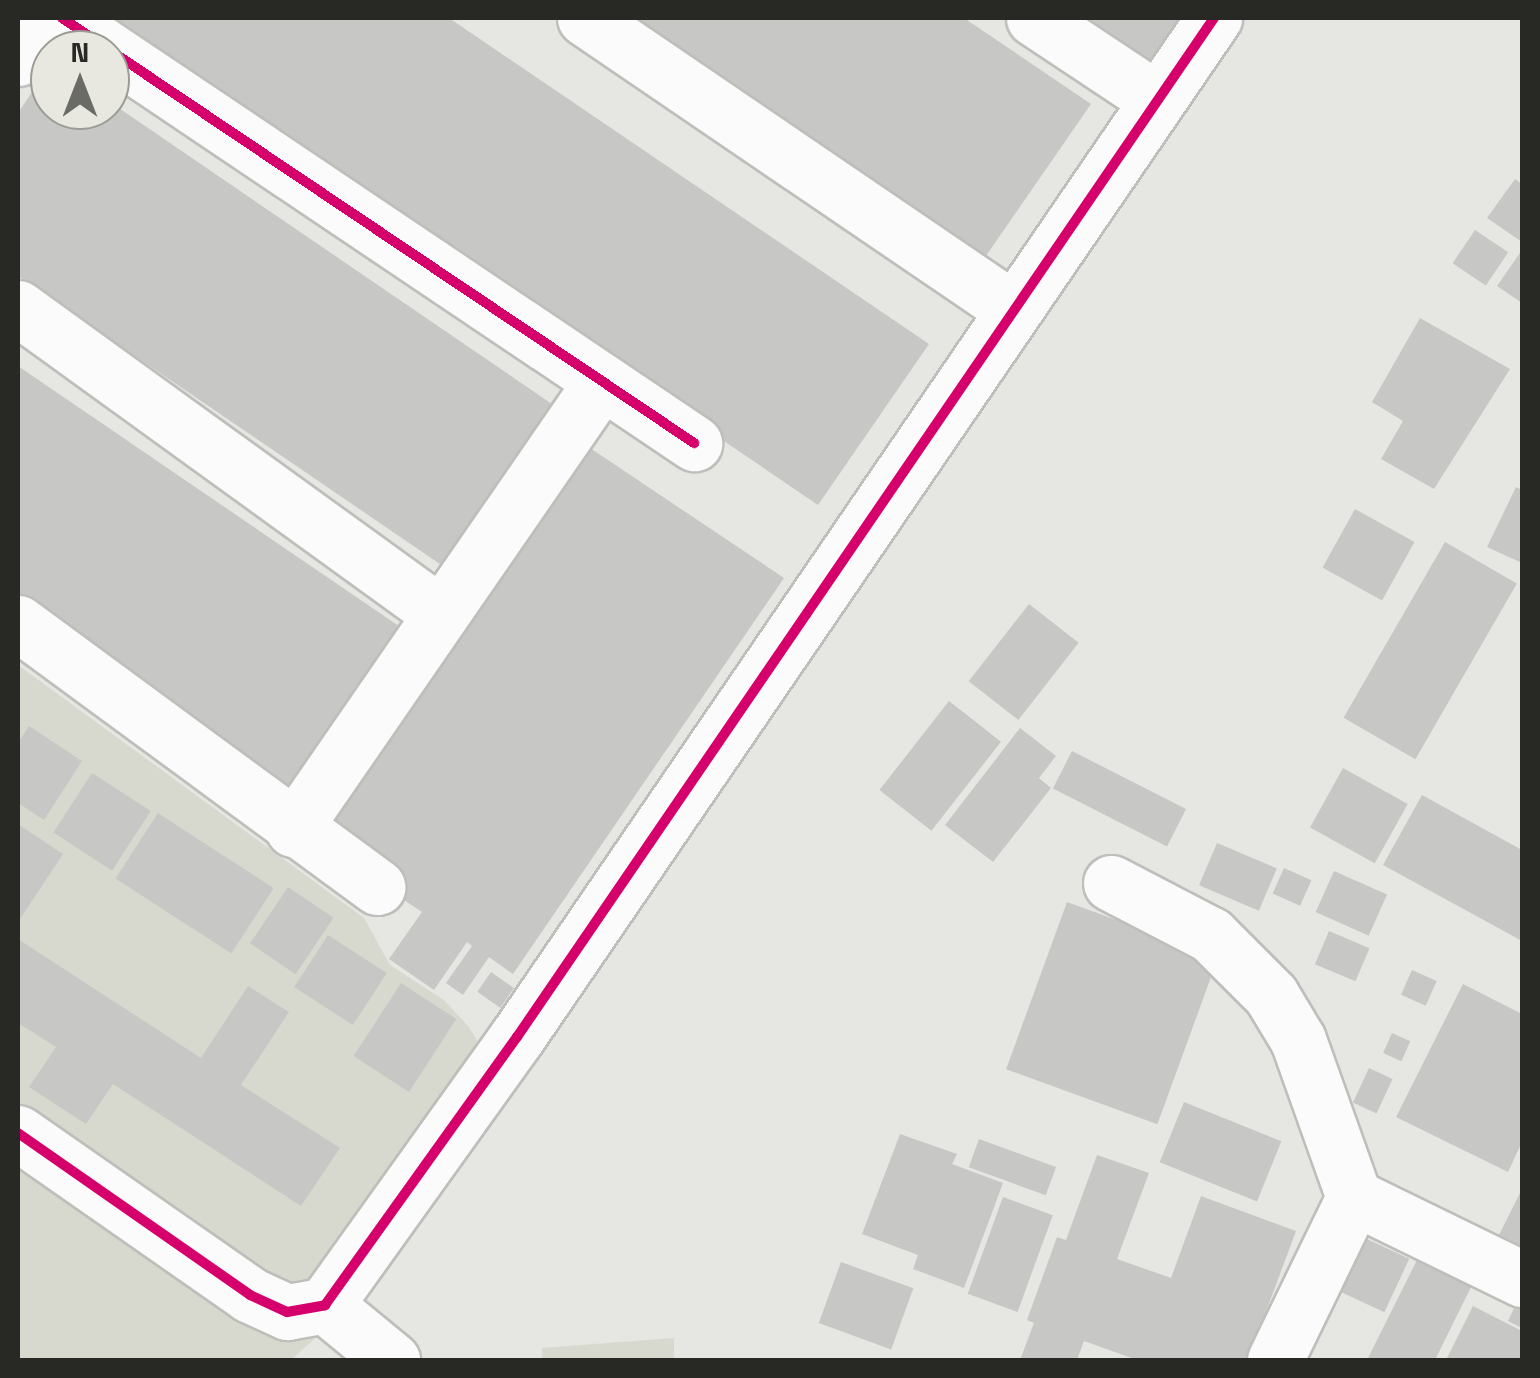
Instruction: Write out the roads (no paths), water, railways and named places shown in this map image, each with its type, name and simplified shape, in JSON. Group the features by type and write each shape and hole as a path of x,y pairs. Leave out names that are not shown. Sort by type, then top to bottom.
{"street":[{"path":"18,58 45,18"},
{"path":"62,18 694,443"},
{"path":"585,18 1011,308"},
{"path":"1034,18 1156,99"},
{"path":"18,1133 250,1295 287,1312 325,1304 517,1037 1011,308 1214,18"},
{"path":"18,308 441,614"},
{"path":"293,829 602,381"},
{"path":"18,623 378,888"},
{"path":"1112,883 1210,935 1272,995 1298,1040 1354,1197 1522,1278"},
{"path":"1275,1360 1354,1197"},
{"path":"325,1304 392,1360"}]}
